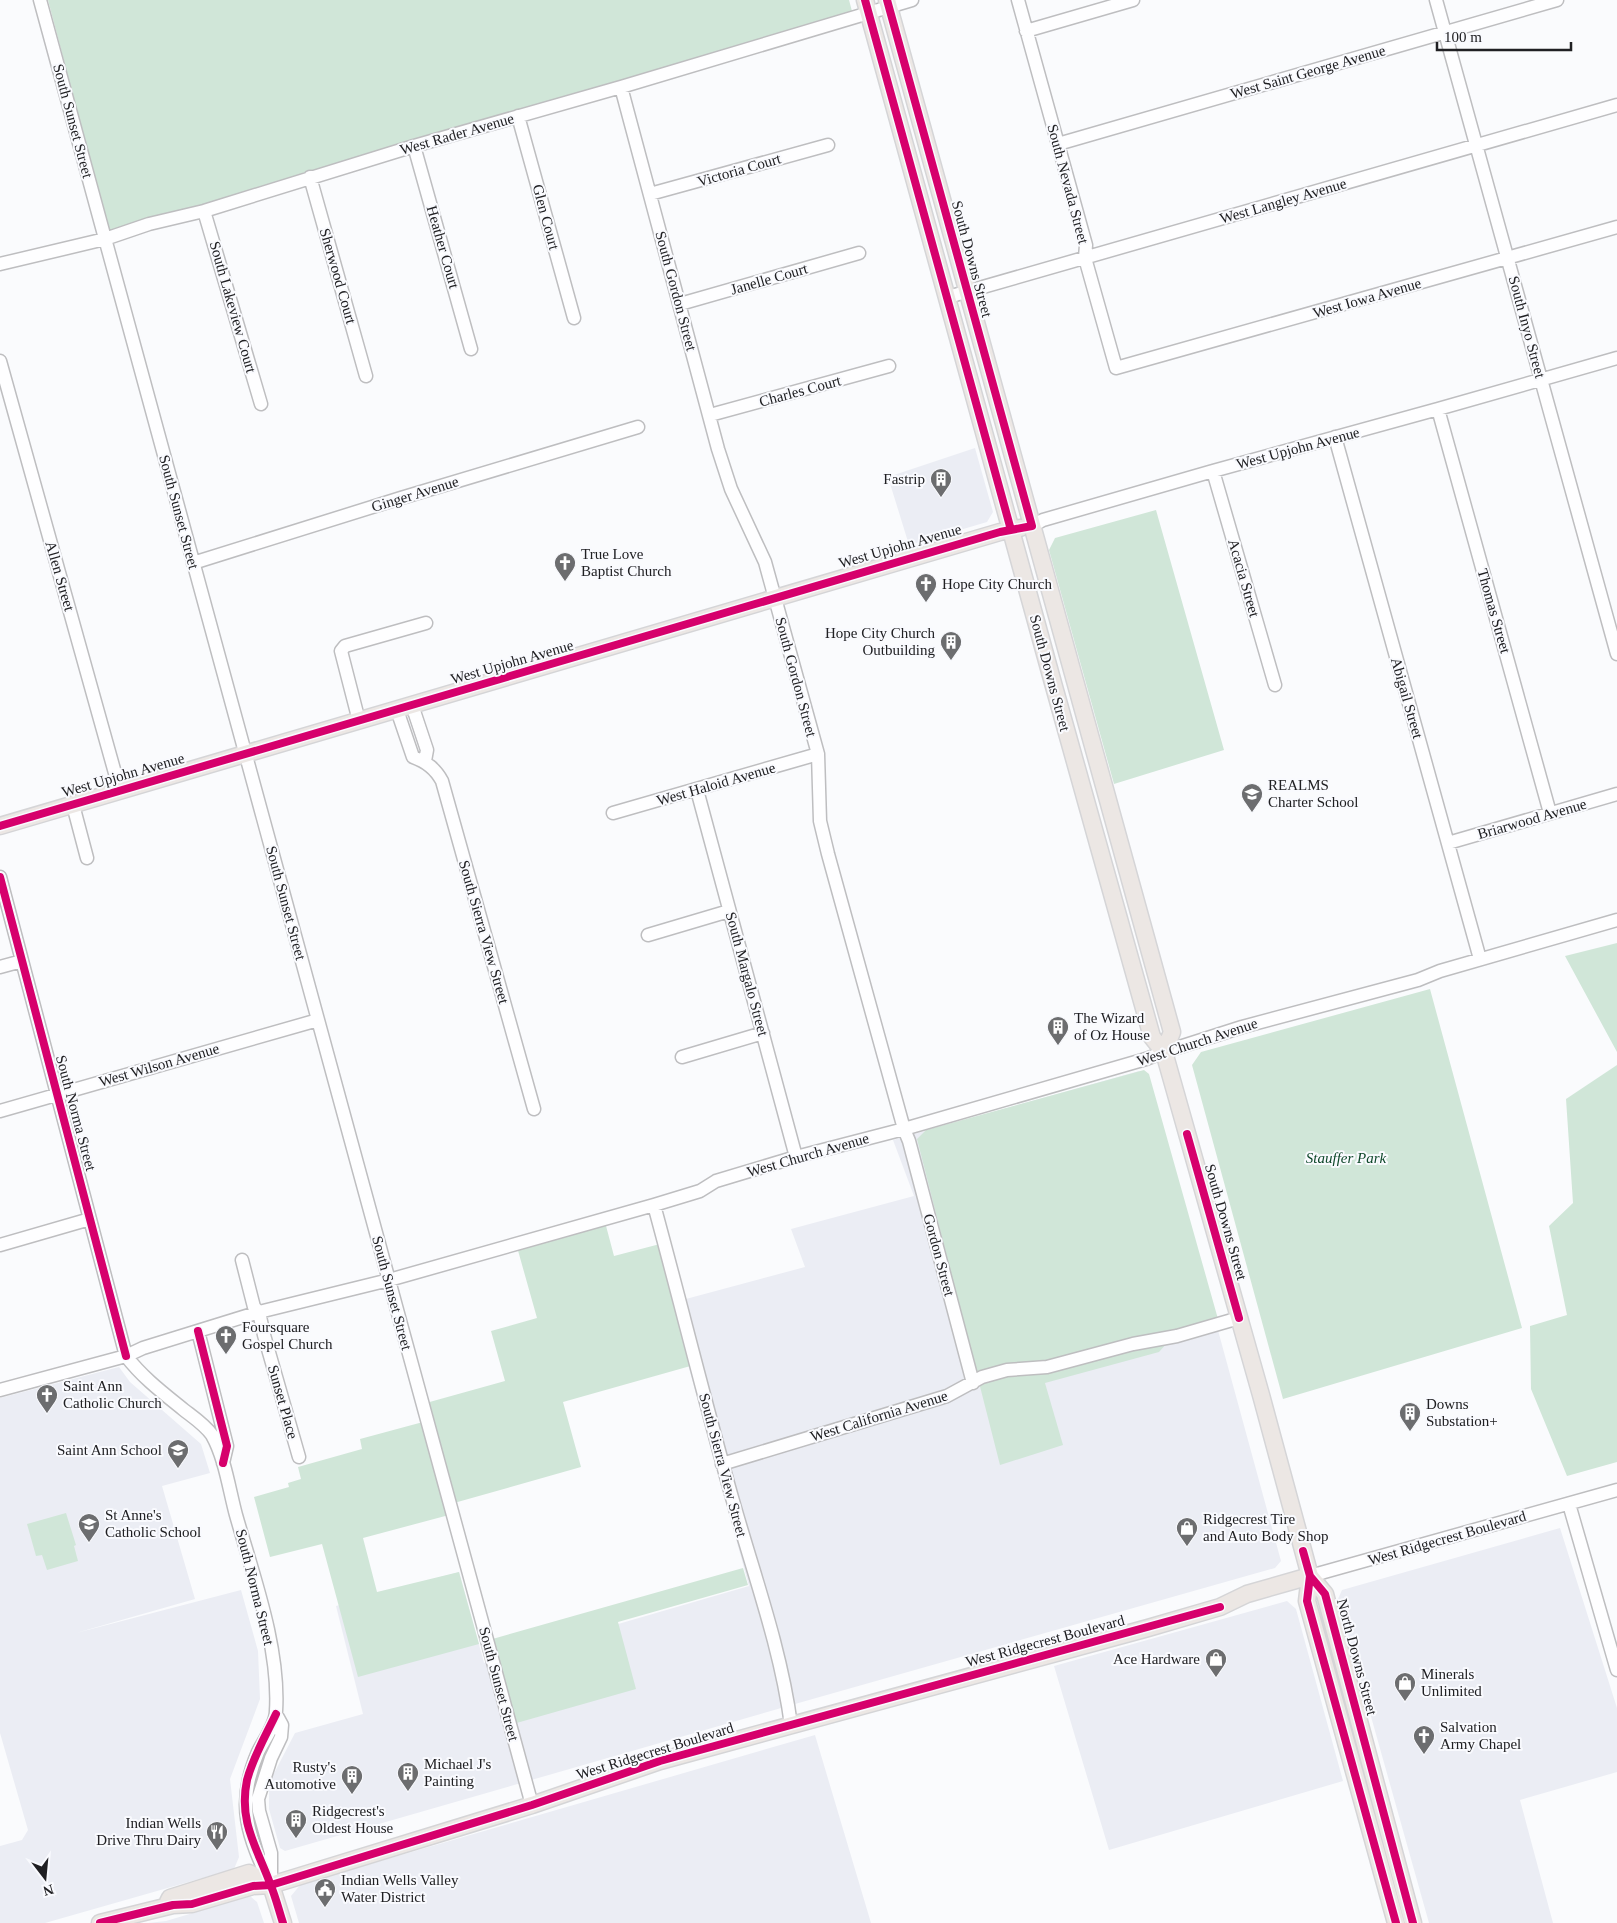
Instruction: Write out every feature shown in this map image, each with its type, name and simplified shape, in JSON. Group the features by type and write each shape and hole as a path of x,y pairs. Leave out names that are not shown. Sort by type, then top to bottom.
{"main road":[{"name":"South Downs Street","path":"888,3 1172,1032 1164,1052"},
{"name":"South Downs Street","path":"867,6 1152,1037 1164,1052 1310,1576"},
{"name":"West Upjohn Avenue","path":"0,826 774,597 1011,530 1032,526"},
{"name":"West Ridgecrest Boulevard","path":"271,1885 532,1805 660,1761 1148,1628 1220,1607 1247,1594 1310,1576"},
{"path":"1310,1576 1307,1601 1396,1923"},
{"name":"North Downs Street","path":"1310,1576 1325,1594 1413,1923"},
{"path":"100,1923 165,1906 170,1898 249,1873 271,1885 283,1923"}],"street":[{"name":"South Sunset Street","path":"40,0 532,1805"},
{"name":"West Rader Avenue","path":"0,264 105,239 149,224 204,211 414,146 621,87 867,6 912,0"},
{"name":"South Nevada Street","path":"1018,0 1086,245 1085,258 1116,368"},
{"path":"1026,31 1133,0"},
{"name":"South Inyo Street","path":"1436,0 1509,258 1617,654"},
{"name":"West Saint George Avenue","path":"1058,144 1557,0"},
{"name":"South Gordon Street","path":"621,87 731,489 765,562 818,754 820,821 904,1129"},
{"name":"West Langley Avenue","path":"948,297 1617,105"},
{"name":"Glen Court","path":"518,116 574,318"},
{"name":"Victoria Court","path":"650,194 828,145"},
{"name":"Heather Court","path":"414,146 471,349"},
{"name":"Sherwood Court","path":"310,177 366,376"},
{"name":"South Lakeview Court","path":"204,211 261,404"},
{"name":"West Iowa Avenue","path":"1116,368 1617,227"},
{"name":"Janelle Court","path":"680,304 858,253"},
{"name":"West Upjohn Avenue","path":"1032,526 1043,520 1213,471 1617,358"},
{"name":"Allen Street","path":"0,361 120,791"},
{"name":"Charles Court","path":"710,415 889,366"},
{"name":"Thomas Street","path":"1438,409 1550,813"},
{"name":"Ginger Avenue","path":"193,563 638,427"},
{"name":"Abigail Street","path":"1335,437 1480,959"},
{"name":"Acacia Street","path":"1213,471 1275,685"},
{"path":"359,721 341,651 345,646 426,623"},
{"name":"South Sierra View Street","path":"404,708 427,750 425,761 437,772 442,781 534,1109"},
{"name":"West Haloid Avenue","path":"613,813 818,754"},
{"name":"South Margalo Street","path":"697,790 796,1157"},
{"name":"Briarwood Avenue","path":"1448,843 1617,794"},
{"path":"73,804 88,858"},
{"name":"South Norma Street","path":"0,877 126,1356 150,1382 197,1420 211,1434 223,1463 267,1627 277,1687 276,1714 248,1778 246,1790 247,1823 257,1856 271,1885"},
{"path":"648,935 729,911"},
{"name":"West Church Avenue","path":"0,1390 126,1356 143,1348 260,1312 389,1280 654,1205 700,1191 716,1182 796,1157 904,1129 1146,1059 1266,1020 1418,980 1440,971 1617,920"},
{"path":"0,967 22,960"},
{"name":"West Wilson Avenue","path":"0,1111 318,1020"},
{"path":"682,1057 763,1033"},
{"name":"Gordon Street","path":"904,1129 909,1141 973,1383"},
{"name":"South Sierra View Street","path":"654,1205 722,1464 781,1670 791,1725"},
{"path":"0,1245 90,1219"},
{"name":"Sunset Place","path":"242,1260 254,1307 260,1312 264,1335 298,1457"},
{"name":"West California Avenue","path":"722,1464 947,1396 982,1377 1007,1370 1047,1367 1134,1344 1177,1336 1239,1318"},
{"name":"South Norma Street","path":"198,1331 227,1446 223,1463"},
{"name":"West Ridgecrest Boulevard","path":"1310,1576 1617,1490"},
{"path":"1569,1504 1617,1670"}],"shaded area":[{"path":"975,448 993,512 987,522 909,545 888,477"},
{"path":"1139,1071 1148,1074 1281,1561 1275,1568 285,1851 280,1848 269,1809 269,1783 295,1733 363,1714 336,1606 459,1572 484,1663 749,1586 671,1303 805,1267 791,1229 914,1196 893,1140"},
{"path":"119,1367 130,1382 201,1444 210,1473 162,1486 195,1599 76,1633 241,1590 258,1651 260,1699 230,1779 239,1857 234,1869 45,1923 0,1923 0,1846 22,1840 28,1830 0,1733 0,1398"},
{"path":"1560,1528 1617,1708 1617,1772 1520,1800 1553,1923 1429,1923 1338,1599 1342,1590"},
{"path":"1287,1601 1296,1609 1343,1781 1109,1850 1054,1666"},
{"path":"815,1735 871,1923 299,1923 291,1896 301,1884"},
{"path":"250,1896 257,1902 264,1923 148,1923 166,1921"}],"green space":[{"path":"48,0 849,0 853,15 109,232"},
{"path":"1156,510 1224,750 1114,784 1049,550 1055,538"},
{"path":"1617,943 1617,1052 1565,956"},
{"name":"Stauffer Park","path":"1430,989 1522,1328 1283,1399 1192,1065 1201,1052"},
{"path":"1617,1065 1617,1462 1567,1476 1531,1389 1530,1326 1567,1315 1549,1226 1573,1203 1566,1099"},
{"path":"1144,1070 1149,1074 1218,1319 1168,1342 1159,1352 1045,1383 1063,1445 1000,1465 917,1139 926,1130"},
{"path":"605,1222 614,1256 660,1244 694,1365 563,1402 581,1467 454,1503 426,1403 505,1381 491,1331 537,1318 517,1247"},
{"path":"423,1422 449,1515 363,1538 377,1592 459,1572 479,1644 358,1677 322,1544 270,1557 254,1497 289,1487 288,1483 301,1479 298,1467 362,1449 360,1439"},
{"path":"66,1513 76,1545 74,1546 78,1561 47,1570 42,1555 36,1556 27,1524"},
{"path":"743,1568 748,1585 618,1622 636,1689 513,1724 489,1640"}],"cycle path":[{"path":"865,0 1011,530"},
{"path":"0,826 1000,532 1032,526 887,0"},
{"path":"0,877 126,1356"},
{"path":"1187,1134 1239,1318"},
{"path":"198,1331 227,1446 223,1463"},
{"path":"1303,1551 1310,1576 1307,1601 1396,1923"},
{"path":"1310,1576 1325,1594 1413,1923"},
{"path":"100,1923 173,1905 192,1904 253,1886 271,1885 532,1805 660,1761 1220,1607"},
{"path":"276,1714 256,1755 247,1780 245,1810 251,1835 273,1891 283,1923"}],"place":[{"name":"Fastrip","path":"941,498"},
{"name":"True Love Baptist Church","path":"565,582"},
{"name":"Hope City Church","path":"926,603"},
{"name":"Hope City Church Outbuilding","path":"951,661"},
{"name":"REALMS Charter School","path":"1252,813"},
{"name":"The Wizard of Oz House","path":"1058,1046"},
{"name":"Foursquare Gospel Church","path":"226,1355"},
{"name":"Saint Ann Catholic Church","path":"47,1414"},
{"name":"Downs Substation+","path":"1410,1432"},
{"name":"Saint Ann School","path":"178,1469"},
{"name":"St Anne's Catholic School","path":"89,1543"},
{"name":"Ridgecrest Tire and Auto Body Shop","path":"1187,1547"},
{"name":"Ace Hardware","path":"1216,1678"},
{"name":"Minerals Unlimited","path":"1405,1702"},
{"name":"Salvation Army Chapel","path":"1424,1755"},
{"name":"Michael J's Painting","path":"408,1792"},
{"name":"Rusty's Automotive","path":"352,1795"},
{"name":"Ridgecrest's Oldest House","path":"296,1839"},
{"name":"Indian Wells Drive Thru Dairy","path":"217,1851"},
{"name":"Indian Wells Valley Water District","path":"325,1908"}]}
